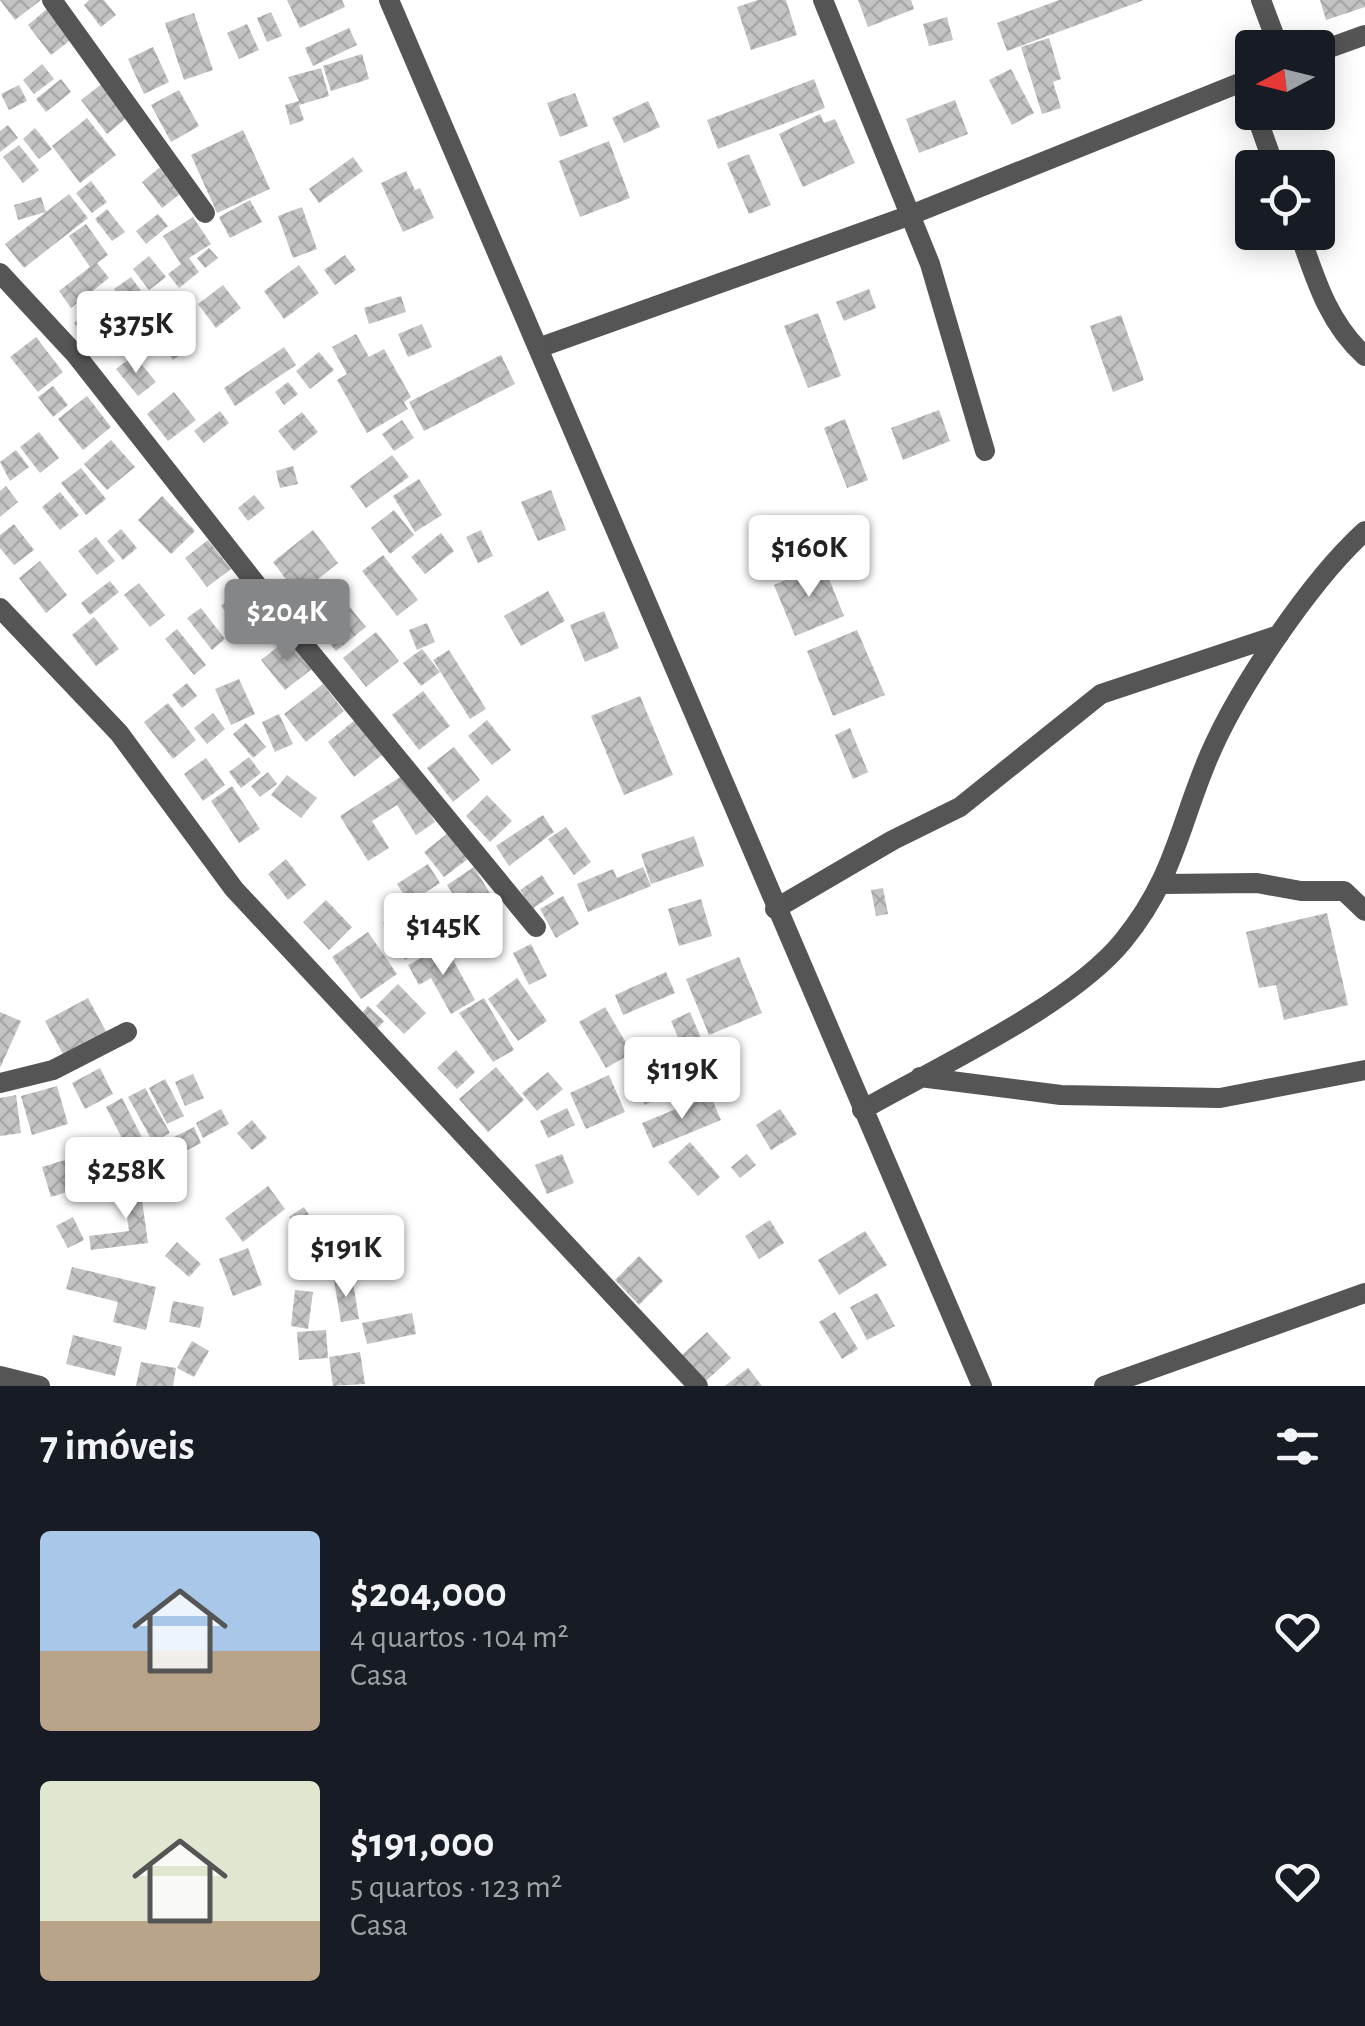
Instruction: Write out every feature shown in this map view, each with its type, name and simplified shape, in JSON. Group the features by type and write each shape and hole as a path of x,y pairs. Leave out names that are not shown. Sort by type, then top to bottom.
{"street":[{"path":"52,0 205,213"},
{"path":"389,0 982,1386"},
{"path":"824,0 930,264 985,450"},
{"path":"1261,0 1272,30"},
{"path":"1335,46 1365,36"},
{"path":"540,348 908,216 1235,85"},
{"path":"1306,250 1323,298 1341,330 1365,356"},
{"path":"0,273 76,355 284,620 536,927"},
{"path":"862,1110 1049,1003 1121,944 1163,884 1210,753 1279,634 1365,531"},
{"path":"0,608 119,733 234,890 698,1386"},
{"path":"775,909 893,840 960,807 1101,694 1279,634"},
{"path":"1163,884 1257,882 1301,891 1344,891 1365,911"},
{"path":"0,1082 53,1070 127,1032"},
{"path":"920,1077 1062,1095 1220,1098 1365,1070"},
{"path":"1104,1386 1365,1293"},
{"path":"0,1376 40,1386"}],"building":[{"path":"0,0 41,0 15,20"},
{"path":"89,0 104,0 116,15 101,27 84,5"},
{"path":"287,0 342,0 345,7 300,28"},
{"path":"758,0 786,0 797,35 751,50 737,7"},
{"path":"858,0 911,0 914,9 868,27"},
{"path":"1059,0 1144,0 1007,51 997,23"},
{"path":"1320,0 1365,0 1365,7 1326,20"},
{"path":"48,8 72,39 51,55 28,25"},
{"path":"271,12 282,36 267,42 257,18"},
{"path":"194,13 213,70 184,80 165,23"},
{"path":"947,17 953,40 929,46 923,24"},
{"path":"247,24 259,50 239,59 227,33"},
{"path":"349,28 357,45 313,66 305,48"},
{"path":"1049,38 1061,79 1053,82 1061,108 1042,114 1021,47"},
{"path":"153,47 169,82 144,94 128,59"},
{"path":"362,54 369,79 331,91 323,66"},
{"path":"42,64 54,79 34,94 23,80"},
{"path":"321,68 329,96 299,105 304,120 290,125 285,105 299,101 288,77"},
{"path":"1011,69 1034,113 1012,125 989,80"},
{"path":"61,79 71,92 46,112 36,99"},
{"path":"814,79 825,108 718,149 707,120"},
{"path":"103,83 129,116 107,134 81,100"},
{"path":"19,85 27,101 9,110 1,94"},
{"path":"179,90 199,126 171,142 151,105"},
{"path":"575,93 588,126 560,137 547,103"},
{"path":"955,100 968,134 919,153 906,119"},
{"path":"648,101 660,127 624,143 612,118"},
{"path":"820,114 824,123 835,119 855,163 803,187 779,134"},
{"path":"87,118 116,155 80,183 52,146"},
{"path":"8,125 18,138 0,152 0,131"},
{"path":"35,128 52,149 39,159 23,139"},
{"path":"243,130 270,189 217,213 191,155"},
{"path":"609,141 630,198 580,217 559,161"},
{"path":"19,145 39,170 23,183 3,157"},
{"path":"749,154 771,205 749,214 727,163"},
{"path":"353,157 363,171 319,203 309,189"},
{"path":"164,164 184,191 162,208 142,182"},
{"path":"406,171 415,190 420,188 434,218 403,232 381,183"},
{"path":"91,181 107,202 92,213 76,193"},
{"path":"69,194 88,218 24,268 5,244"},
{"path":"41,197 46,212 18,220 14,205"},
{"path":"250,200 262,222 230,238 219,217"},
{"path":"302,207 317,249 293,258 278,216"},
{"path":"107,209 125,232 112,241 95,219"},
{"path":"158,214 168,226 146,244 136,231"},
{"path":"193,217 211,244 189,258 199,272 179,288 168,274 181,264 163,236"},
{"path":"86,224 108,255 97,263 109,278 71,308 59,291 90,267 69,236"},
{"path":"209,248 218,258 205,268 197,258"},
{"path":"345,255 356,270 335,285 324,270"},
{"path":"149,256 166,277 149,290 133,269"},
{"path":"299,265 319,293 284,319 264,291"},
{"path":"131,277 155,310 139,322 114,289"},
{"path":"223,285 241,308 216,328 198,304"},
{"path":"869,289 876,308 844,321 836,302"},
{"path":"401,296 406,312 369,324 364,308"},
{"path":"99,303 119,330 94,349 74,323"},
{"path":"818,313 841,376 808,388 784,326"},
{"path":"1121,315 1144,380 1113,392 1090,326"},
{"path":"422,324 432,347 408,357 398,334"},
{"path":"171,325 189,348 173,360 156,337"},
{"path":"356,334 369,357 384,349 411,397 404,402 408,409 367,433 337,380 347,374 332,347"},
{"path":"36,337 63,372 38,392 10,357"},
{"path":"284,347 296,365 235,406 224,388"},
{"path":"319,352 334,370 310,389 296,371"},
{"path":"134,355 156,382 138,396 116,369"},
{"path":"501,355 515,384 424,431 409,402"},
{"path":"288,382 298,394 284,405 275,392"},
{"path":"53,386 68,405 53,417 38,397"},
{"path":"174,392 196,420 168,441 147,414"},
{"path":"87,396 111,427 83,450 58,419"},
{"path":"939,410 950,441 903,460 891,428"},
{"path":"220,411 229,423 204,443 194,431"},
{"path":"302,412 318,432 294,451 278,431"},
{"path":"845,419 868,480 847,488 824,428"},
{"path":"402,420 414,438 394,451 382,434"},
{"path":"39,432 59,458 40,473 20,447"},
{"path":"111,440 135,467 107,490 84,464"},
{"path":"16,450 29,467 10,481 0,462"},
{"path":"392,455 409,477 366,508 350,486"},
{"path":"293,466 298,484 280,488 276,471"},
{"path":"81,468 106,499 86,515 61,483"},
{"path":"419,479 442,515 415,532 393,496"},
{"path":"6,486 18,502 0,517 0,491"},
{"path":"551,490 566,530 538,541 521,502"},
{"path":"60,492 79,515 60,530 42,507"},
{"path":"254,495 265,508 248,521 238,508"},
{"path":"162,496 195,531 171,554 138,520"},
{"path":"394,510 414,535 390,554 371,528"},
{"path":"14,524 34,550 14,565 0,548 0,535"},
{"path":"121,529 137,548 123,560 107,541"},
{"path":"313,530 338,563 298,595 273,562"},
{"path":"481,530 493,556 478,563 466,537"},
{"path":"441,533 454,551 425,574 411,557"},
{"path":"96,537 115,561 97,575 78,551"},
{"path":"208,540 231,569 207,587 185,558"},
{"path":"383,555 418,600 397,616 362,571"},
{"path":"40,561 67,595 46,613 19,578"},
{"path":"823,564 844,616 795,636 774,585"},
{"path":"110,581 119,592 90,615 81,603"},
{"path":"139,583 165,615 150,627 124,595"},
{"path":"250,583 264,601 235,624 221,606"},
{"path":"548,591 565,621 521,646 504,616"},
{"path":"344,600 366,627 336,651 314,624"},
{"path":"201,608 225,639 212,650 187,618"},
{"path":"604,611 619,648 585,662 570,625"},
{"path":"94,617 119,649 96,666 72,635"},
{"path":"427,623 435,642 417,650 409,630"},
{"path":"177,629 206,665 194,675 165,639"},
{"path":"857,630 885,695 833,716 807,651"},
{"path":"376,632 399,661 366,687 343,658"},
{"path":"289,638 312,669 285,690 261,660"},
{"path":"422,649 440,672 421,686 403,663"},
{"path":"449,650 486,709 470,719 433,660"},
{"path":"239,679 255,714 231,725 215,689"},
{"path":"187,683 197,696 182,708 172,695"},
{"path":"323,684 344,711 306,742 284,714"},
{"path":"423,691 450,726 419,750 392,715"},
{"path":"640,696 673,775 624,795 591,716"},
{"path":"168,703 196,740 173,759 144,722"},
{"path":"213,713 225,729 207,744 194,728"},
{"path":"279,714 293,744 275,752 262,722"},
{"path":"355,720 382,755 354,777 328,742"},
{"path":"487,720 511,750 492,765 468,736"},
{"path":"246,723 266,747 253,758 233,734"},
{"path":"850,728 868,772 853,779 835,735"},
{"path":"454,747 480,780 453,802 427,768"},
{"path":"249,757 261,773 241,788 229,772"},
{"path":"206,758 225,785 203,801 184,774"},
{"path":"268,772 277,784 260,797 251,786"},
{"path":"405,774 435,822 416,835 397,805 372,821 389,848 368,861 340,816"},
{"path":"287,775 317,798 301,818 271,795"},
{"path":"232,786 260,829 239,843 211,801"},
{"path":"487,795 512,821 490,842 466,816"},
{"path":"543,815 554,832 509,866 496,846"},
{"path":"566,827 591,862 574,875 548,839"},
{"path":"448,833 468,859 444,877 424,852"},
{"path":"694,836 704,866 651,884 641,854"},
{"path":"286,859 306,885 288,900 268,874"},
{"path":"428,864 440,883 409,903 397,884"},
{"path":"474,867 498,907 472,924 447,885"},
{"path":"643,867 651,886 588,912 577,884 613,869 617,878"},
{"path":"542,875 554,894 532,909 520,890"},
{"path":"883,888 888,914 876,916 871,890"},
{"path":"563,896 579,924 556,938 540,909"},
{"path":"701,899 712,936 679,946 668,909"},
{"path":"326,900 352,927 329,950 303,922"},
{"path":"439,903 454,923 441,934 425,914"},
{"path":"408,908 430,945 405,960 383,923"},
{"path":"1327,913 1348,1005 1284,1020 1276,985 1259,988 1246,932"},
{"path":"368,932 397,974 361,999 332,957"},
{"path":"531,944 547,976 529,985 513,953"},
{"path":"445,945 475,1000 451,1014 431,978 419,985 408,965"},
{"path":"739,957 762,1013 709,1035 686,979"},
{"path":"666,972 675,993 623,1015 615,995"},
{"path":"517,978 547,1021 518,1041 488,999"},
{"path":"398,984 426,1013 404,1034 376,1006"},
{"path":"88,998 108,1035 65,1058 45,1021"},
{"path":"484,998 514,1050 493,1062 459,1013"},
{"path":"368,1006 384,1021 374,1033 357,1018"},
{"path":"605,1007 632,1053 606,1068 579,1022"},
{"path":"0,1012 21,1021 0,1068"},
{"path":"690,1012 702,1040 683,1049 671,1021"},
{"path":"456,1050 475,1072 457,1089 437,1068"},
{"path":"496,1067 524,1100 488,1132 459,1099"},
{"path":"100,1068 113,1094 85,1109 72,1083"},
{"path":"548,1072 563,1089 537,1111 522,1093"},
{"path":"193,1074 204,1098 185,1106 175,1082"},
{"path":"655,1074 665,1094 645,1105 635,1084"},
{"path":"609,1075 625,1112 586,1129 570,1093"},
{"path":"165,1079 184,1116 167,1124 149,1088"},
{"path":"57,1086 68,1124 32,1135 21,1096"},
{"path":"145,1088 170,1133 153,1142 128,1097"},
{"path":"16,1095 21,1133 0,1136 0,1098"},
{"path":"710,1095 721,1120 653,1148 642,1123"},
{"path":"122,1098 151,1155 114,1175 103,1153 124,1142 106,1107"},
{"path":"567,1108 575,1125 548,1138 540,1121"},
{"path":"221,1109 229,1124 203,1138 196,1123"},
{"path":"780,1109 797,1134 771,1150 756,1125"},
{"path":"252,1120 267,1138 252,1150 237,1133"},
{"path":"194,1127 201,1143 164,1162 156,1146"},
{"path":"690,1142 720,1177 698,1196 668,1162"},
{"path":"91,1152 99,1182 51,1197 42,1167"},
{"path":"562,1154 574,1183 547,1194 535,1165"},
{"path":"747,1154 756,1165 740,1178 731,1167"},
{"path":"139,1179 148,1243 91,1250 89,1236 129,1231 122,1182"},
{"path":"268,1186 285,1209 243,1242 225,1218"},
{"path":"304,1207 334,1255 319,1265 289,1217"},
{"path":"73,1217 84,1240 68,1248 56,1226"},
{"path":"770,1220 784,1243 759,1259 745,1236"},
{"path":"865,1231 887,1265 839,1295 818,1260"},
{"path":"386,1232 393,1254 384,1257 385,1262 362,1270 352,1244"},
{"path":"177,1242 201,1264 189,1277 165,1256"},
{"path":"248,1248 262,1285 233,1296 219,1259"},
{"path":"639,1256 663,1281 639,1305 615,1280"},
{"path":"72,1267 156,1287 146,1330 113,1322 118,1302 66,1289"},
{"path":"352,1277 359,1319 341,1322 334,1280"},
{"path":"295,1290 313,1292 308,1329 291,1326"},
{"path":"877,1293 895,1326 867,1340 850,1307"},
{"path":"173,1301 204,1307 200,1328 169,1322"},
{"path":"835,1312 858,1349 842,1359 819,1322"},
{"path":"412,1313 416,1334 367,1344 362,1323"},
{"path":"326,1330 328,1358 299,1360 297,1332"},
{"path":"707,1332 731,1358 706,1381 682,1355"},
{"path":"73,1335 122,1347 115,1376 66,1364"},
{"path":"192,1341 209,1351 194,1377 177,1368"},
{"path":"360,1352 365,1384 333,1386 329,1357"},
{"path":"141,1362 176,1368 173,1386 136,1386"},
{"path":"748,1368 762,1386 725,1386"}]}
